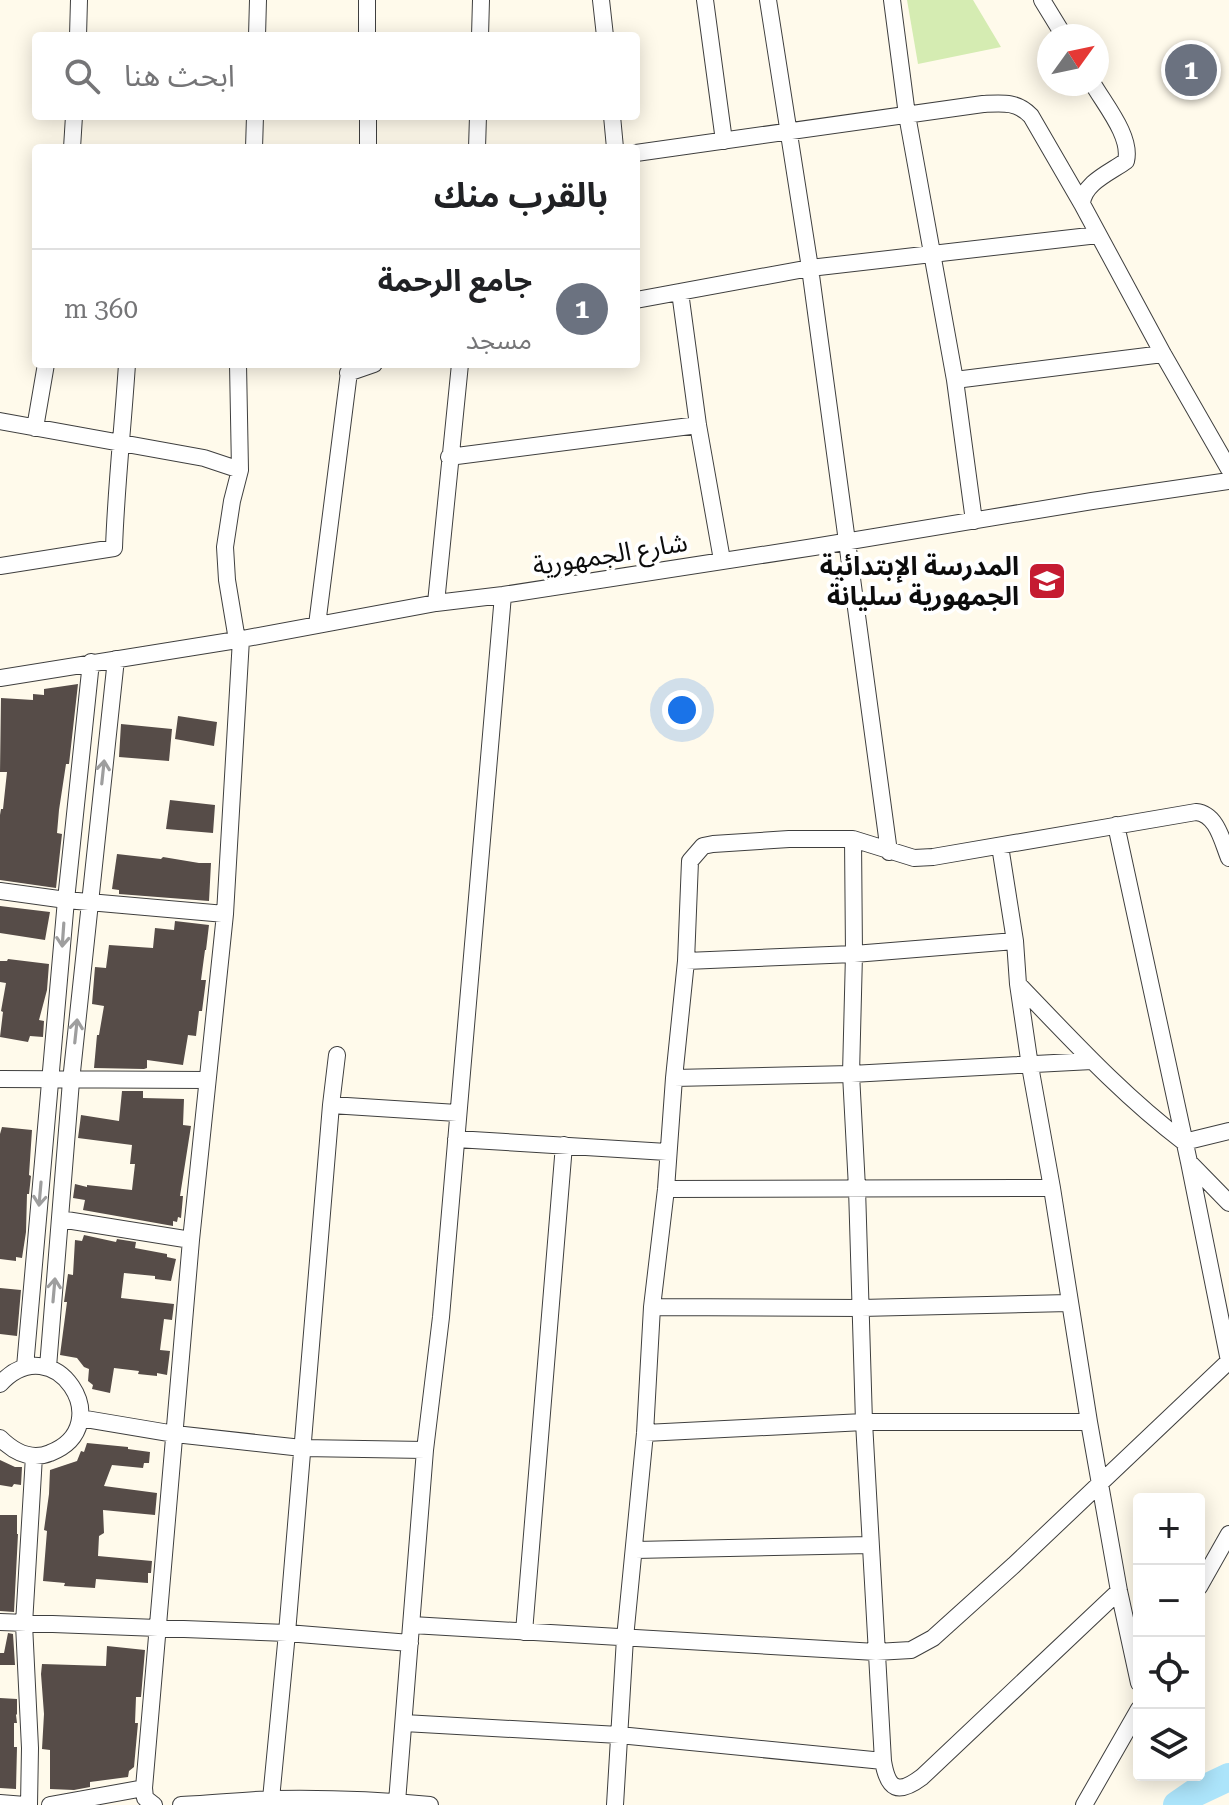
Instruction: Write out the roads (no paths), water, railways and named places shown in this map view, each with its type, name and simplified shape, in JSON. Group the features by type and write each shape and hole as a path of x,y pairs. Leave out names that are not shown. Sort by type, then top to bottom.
{"street":[{"path":"78,32 79,0"},
{"path":"257,32 258,0"},
{"path":"367,0 367,32"},
{"path":"480,32 481,0"},
{"path":"601,0 605,32"},
{"path":"705,0 724,141"},
{"path":"768,0 810,268 889,852"},
{"path":"892,0 907,115 955,380 974,521"},
{"path":"1042,0 1057,24"},
{"path":"1082,204 1082,196 1087,189 1126,161 1129,151 1100,96"},
{"path":"640,152 1006,103 1024,109 1082,204 1229,469"},
{"path":"72,144 74,120"},
{"path":"254,144 255,120"},
{"path":"368,120 368,144"},
{"path":"477,144 478,120"},
{"path":"612,120 615,144"},
{"path":"640,299 810,268 1098,235"},
{"path":"680,292 698,425 722,560"},
{"path":"955,380 1163,354"},
{"path":"35,428 45,368"},
{"path":"0,566 114,548 127,368"},
{"path":"154,1805 145,1798 144,1788 191,1240 225,914 239,640 227,580 225,547 240,470 238,368"},
{"path":"317,625 349,368"},
{"path":"436,603 460,368"},
{"path":"0,421 204,458 240,470"},
{"path":"449,457 698,425"},
{"name":"شارع الجمهورية","path":"0,678 239,640 436,603 1229,481"},
{"path":"397,1802 425,1450 441,1317 503,595"},
{"path":"48,1367 71,1081 116,659"},
{"path":"25,1367 66,900 91,662"},
{"path":"615,1805 625,1638 645,1433 652,1307 686,961 690,861 703,846 741,841 853,839 914,858 1196,812 1205,813 1213,820 1229,858"},
{"path":"412,1625 876,1652 911,1650 933,1638 1014,1565 1229,1361 1116,825"},
{"path":"853,839 851,1074 864,1422 883,1761 886,1778 891,1785 908,1787 922,1777 1119,1591"},
{"path":"1000,846 1030,1066 1099,1483 1133,1655"},
{"path":"0,891 225,914"},
{"path":"686,961 854,954 1015,941"},
{"path":"1018,984 1092,1061 1184,1142"},
{"path":"271,1799 337,1055"},
{"path":"674,1078 851,1074 1092,1061"},
{"path":"0,1079 207,1080"},
{"path":"331,1105 457,1113"},
{"path":"1184,1142 1229,1131"},
{"path":"456,1139 667,1152"},
{"path":"524,1632 564,1145"},
{"path":"1189,1162 1229,1203"},
{"path":"666,1189 1052,1188"},
{"path":"60,1219 191,1240"},
{"path":"652,1307 861,1308 1069,1303"},
{"path":"0,1384 9,1374 25,1367 48,1367 72,1385 80,1401 80,1418 74,1435 62,1448 34,1456 12,1450 0,1438"},
{"path":"80,1418 175,1434 302,1448 425,1450"},
{"path":"645,1433 864,1422 1089,1422"},
{"path":"0,1803 27,1805 30,1748 24,1624 34,1456"},
{"path":"1205,1576 1229,1534"},
{"path":"635,1550 870,1545"},
{"path":"0,1622 287,1633 410,1643"},
{"path":"1084,1805 1133,1719"},
{"path":"404,1723 619,1735 883,1761"},
{"path":"50,1805 144,1788"},
{"path":"181,1805 271,1799 430,1805"}],"waterway":[{"path":"1177,1805 1229,1777"}],"place":[{"name":"جامع الرحمة","path":"1191,70"},
{"name":"المدرسة الإبتدائية الجمهورية سليانة","path":"1047,581"}]}
